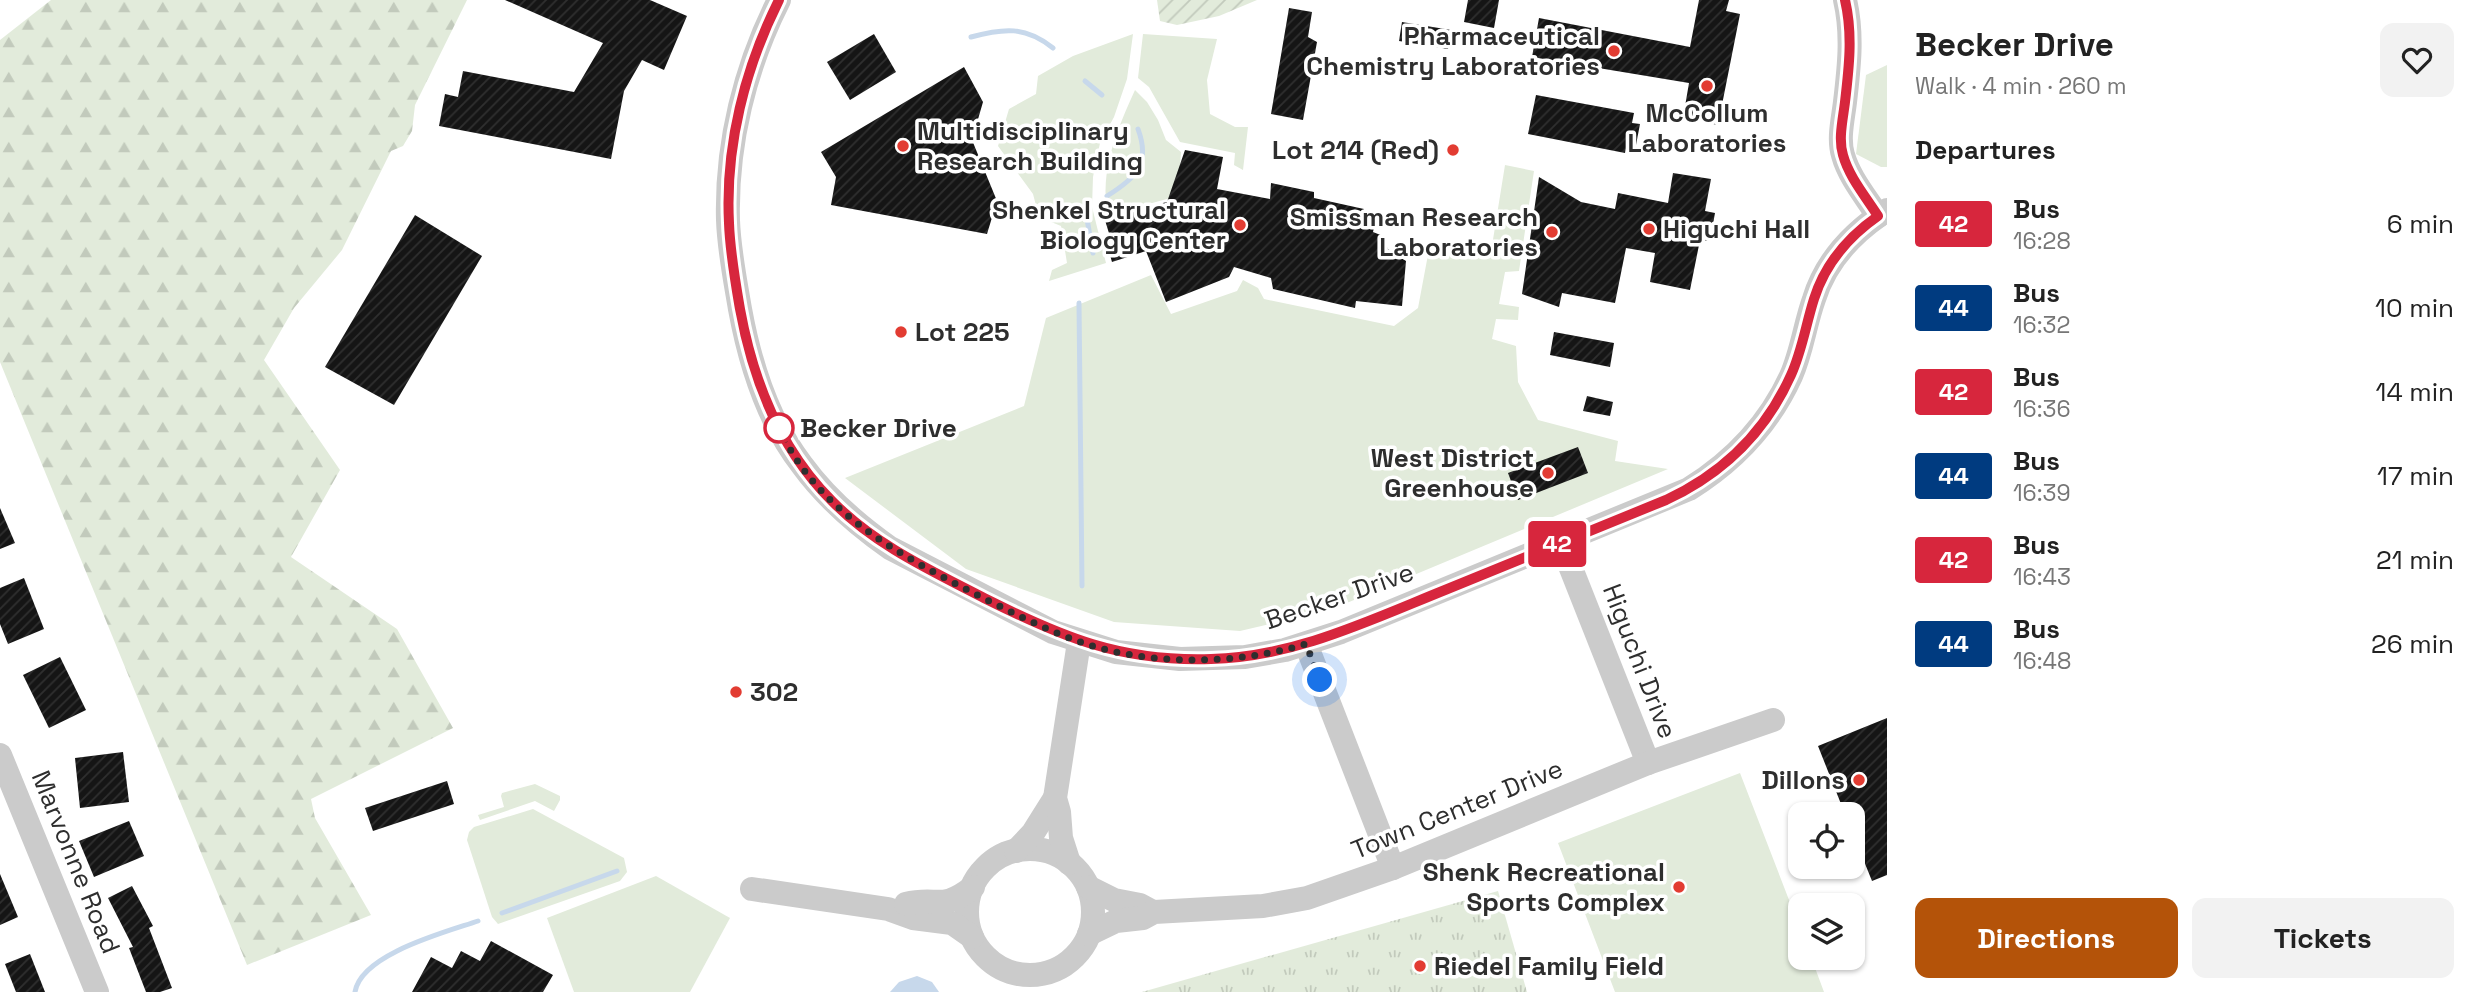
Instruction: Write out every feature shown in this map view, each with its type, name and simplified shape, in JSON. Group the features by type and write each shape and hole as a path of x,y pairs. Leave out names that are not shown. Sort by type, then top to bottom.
{"street":[{"name":"Becker Drive","path":"779,0 756,52 742,94 732,149 728,218 730,249 743,324 759,383 773,417 801,464 830,499 865,531 928,569 1031,622 1079,642 1116,652 1180,659 1245,657 1306,644 1689,489 1735,455 1772,412 1791,374 1816,291 1833,260 1847,241 1882,213"},
{"path":"1845,0 1850,31 1842,153 1847,166 1882,213"},
{"name":"Higuchi Drive","path":"1561,542 1648,763"},
{"path":"1016,851 1034,834 1055,798 1079,642"},
{"path":"1306,644 1393,868"},
{"name":"Town Center Drive","path":"1089,934 1116,921 1143,918 1154,912 1263,906 1307,898 1393,868 1648,763 1773,720"},
{"name":"Marvonne Road","path":"0,755 97,992"},
{"path":"1055,798 1061,838 1069,863"},
{"path":"752,889 888,909 913,918 952,923 972,937 987,958 1014,982 1024,975 1049,982 1081,950 1093,918 1088,887 1080,874 1057,855 1044,851 1016,851 1002,856 990,864 973,887 954,901 913,903 888,909"},
{"path":"972,937 967,912 973,887"},
{"name":"Town Center Drive","path":"1088,887 1114,900 1140,905 1154,912"}],"green space":[{"path":"51,0 467,0 415,105 412,131 403,146 391,151 342,250 294,308 264,360 340,470 291,557 397,629 453,728 311,799 315,818 371,915 247,965 0,362 0,40"},
{"path":"1157,0 1257,0 1219,16 1177,25 1160,21"},
{"path":"1133,34 1127,79 1114,117 1100,143 1093,177 1092,207 1106,263 1049,281 1052,270 1067,263 1061,226 1039,217 1033,194 998,146 1009,109 1036,94 1038,76 1073,56"},
{"path":"1143,34 1217,39 1207,80 1210,114 1235,127 1248,127 1243,170 1234,165 1235,153 1180,142 1149,87 1138,78"},
{"path":"1887,65 1887,167 1881,167 1856,154 1866,75"},
{"path":"1135,90 1147,102 1166,140 1181,152 1178,196 1108,215 1106,183 1111,151"},
{"path":"1505,165 1534,171 1519,271 1505,272 1499,304 1519,307 1518,320 1496,319 1492,339 1516,346 1518,382 1538,420 1618,441 1615,461 1668,469 1330,610 1240,631 1114,622 966,569 845,478 1024,406 1046,318 1151,275 1171,314 1237,291 1243,280 1258,288 1264,299 1394,326 1418,308 1430,244 1491,252"},
{"name":"Shenk Recreational Sports Complex","path":"1740,773 1788,897 1788,970 1816,970 1824,992 1615,992 1558,843"},
{"path":"535,784 560,796 554,811 535,801 480,820 478,815 504,807 502,793"},
{"path":"533,809 624,858 627,872 620,881 498,924 492,917 467,840 469,832 474,827"},
{"path":"656,876 730,918 690,992 574,992 547,918"},
{"path":"1498,891 1527,992 1142,992"}],"water":[{"path":"917,976 932,982 939,992 890,992 899,982"}],"building":[{"path":"505,0 650,0 687,16 664,70 642,60 624,91 611,159 439,126 445,94 458,97 463,71 574,92 603,43"},
{"path":"1468,0 1499,0 1494,28 1464,22"},
{"path":"1699,0 1729,0 1726,11 1740,14 1718,125 1683,118 1689,83 1532,57 1539,18 1690,47"},
{"path":"1289,8 1312,12 1308,37 1317,42 1303,120 1271,114"},
{"path":"1402,22 1451,30 1448,49 1399,41"},
{"path":"874,34 896,72 850,100 827,62"},
{"name":"Multidisciplinary Research Building","path":"964,67 983,102 972,140 997,201 987,234 831,205 836,177 821,152"},
{"name":"Smissman Research Laboratories","path":"1536,95 1634,113 1632,123 1640,124 1636,145 1627,144 1625,153 1528,134"},
{"name":"Shenkel Structural Biology Center","path":"1185,150 1223,157 1217,189 1270,199 1271,183 1314,192 1314,198 1364,209 1360,216 1376,219 1373,232 1383,236 1388,249 1406,261 1402,306 1356,301 1355,308 1273,289 1271,278 1234,267 1229,277 1166,302 1146,251 1112,262 1107,245 1112,243 1104,217 1167,202"},
{"name":"Higuchi Hall","path":"1673,173 1711,179 1705,211 1715,213 1710,241 1700,240 1690,290 1650,282 1655,253 1626,248 1615,303 1562,293 1559,307 1522,294 1539,177 1581,202 1615,209 1618,193 1668,203"},
{"path":"415,215 482,256 394,405 325,367"},
{"path":"1554,332 1614,343 1610,367 1550,355"},
{"path":"1587,396 1613,402 1610,416 1583,411"},
{"name":"West District Greenhouse","path":"1578,447 1588,473 1518,500 1508,473"},
{"path":"0,508 15,543 0,549"},
{"path":"24,578 44,629 8,644 0,624 0,588"},
{"path":"60,657 86,710 49,728 23,675"},
{"name":"Dillons","path":"1887,718 1887,875 1872,881 1865,864 1865,802 1840,802 1818,746"},
{"path":"123,752 129,802 80,808 75,758"},
{"path":"447,781 454,804 373,831 365,808"},
{"path":"129,821 144,856 94,877 79,841"},
{"path":"0,874 18,917 0,925"},
{"path":"132,886 153,926 149,928 172,988 160,992 146,992 129,948 133,947 108,898"},
{"path":"491,941 553,975 543,992 412,992 431,957 452,968 461,951 480,961"},
{"path":"30,954 45,992 16,992 5,964"}],"waterway":[{"path":"971,37 1004,31 1023,32 1053,48"},
{"path":"1085,81 1102,95"},
{"path":"1107,196 1126,183 1142,161 1142,141 1138,129"},
{"path":"1087,219 1093,253"},
{"path":"1079,303 1082,586"},
{"path":"502,913 617,871"},
{"path":"355,992 361,978 372,966 388,956 427,938 478,921"}],"bus line":[{"name":"42","path":"779,0 764,31 742,94 732,149 728,218 735,282 759,383 773,417 801,464 830,499 865,531 928,569 1031,622 1079,642 1116,652 1148,657 1210,659 1245,657 1285,650 1341,632 1666,500 1710,476 1735,455 1758,430 1777,403 1791,374 1820,282 1833,260 1847,241 1878,216 1847,166 1842,153 1850,31 1845,0"}],"place":[{"name":"Pharmaceutical Chemistry Laboratories","path":"1614,51"},
{"name":"McCollum Laboratories","path":"1707,86"},
{"name":"Multidisciplinary Research Building","path":"903,146"},
{"name":"Lot 214 (Red)","path":"1453,150"},
{"name":"Shenkel Structural Biology Center","path":"1240,225"},
{"name":"Higuchi Hall","path":"1649,229"},
{"name":"Smissman Research Laboratories","path":"1552,232"},
{"name":"Lot 225","path":"901,332"},
{"name":"Becker Drive","path":"779,428"},
{"name":"West District Greenhouse","path":"1548,473"},
{"name":"302","path":"736,692"},
{"name":"Dillons","path":"1859,780"},
{"name":"Shenk Recreational Sports Complex","path":"1679,887"},
{"name":"Riedel Family Field","path":"1420,966"}],"route":[{"path":"779,428 813,479 830,499 865,531 928,569 1031,622 1079,642 1148,657 1245,657 1306,644 1320,680"}]}
